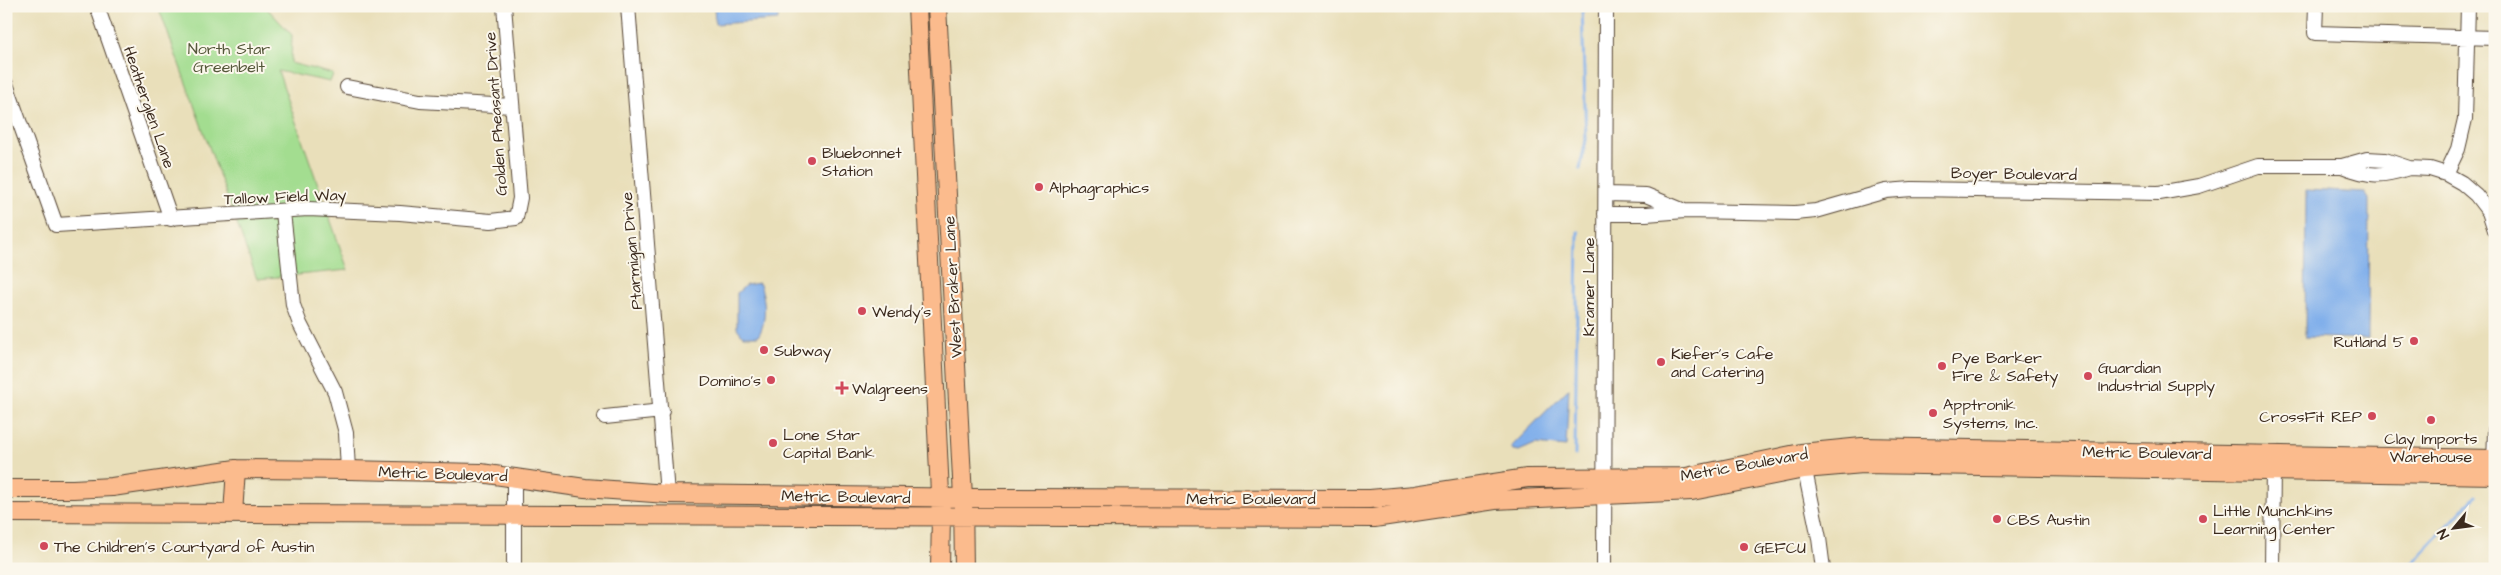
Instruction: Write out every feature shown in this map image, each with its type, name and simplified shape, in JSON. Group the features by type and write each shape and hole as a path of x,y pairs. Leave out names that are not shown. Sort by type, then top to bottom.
{"main road":[{"name":"West Braker Lane","path":"917,6 941,515 940,569"},
{"name":"West Braker Lane","path":"937,6 963,497 964,569"},
{"path":"921,65 941,67"},
{"path":"931,284 952,287"},
{"name":"Metric Boulevard","path":"6,489 112,487 236,470 442,470 514,476 585,488 668,494 963,497 1275,507 1374,518 1495,500 1604,487 1692,491 1803,461 1896,446 2274,463 2494,467"},
{"path":"233,514 236,470"},
{"name":"Metric Boulevard","path":"6,513 513,516 963,515 1275,507"}],"street":[{"name":"Heatherglen Lane","path":"97,6 171,219"},
{"name":"Golden Pheasant Drive","path":"504,6 520,198 516,218"},
{"name":"Ptarmigan Drive","path":"628,6 668,494"},
{"name":"Kramer Lane","path":"1604,569 1606,6"},
{"path":"2316,6 2316,33 2495,38"},
{"path":"2446,174 2458,149 2465,118 2468,6"},
{"name":"Tallow Field Way","path":"6,84 56,225 308,210 400,212 491,221 516,218"},
{"path":"347,86 420,101 512,106"},
{"name":"Boyer Boulevard","path":"1606,214 1646,214 1685,211 1795,213 1816,211 1886,191 1912,189 2159,193 2199,186 2258,166 2342,166 2367,175 2385,175 2409,168 2430,169 2446,174 2462,183 2476,195 2489,212 2495,230"},
{"name":"Boyer Boulevard","path":"1606,194 1646,195 1685,211"},
{"path":"283,212 293,305 300,324 335,392 344,424 348,470"},
{"path":"605,417 662,411"},
{"path":"2494,467 2495,430"},
{"path":"1803,461 1819,538 1823,569"},
{"path":"2272,569 2274,463"},
{"path":"514,476 514,569"}],"green space":[{"name":"North Star Greenbelt","path":"158,6 265,6 292,35 291,63 333,74 330,82 278,71 348,270 257,279"}],"water":[{"path":"714,6 778,6 778,20 715,24"},
{"path":"2306,190 2365,193 2369,199 2368,339 2305,337"},
{"path":"759,283 764,302 764,317 761,331 758,336 743,336 737,328 737,293 746,285"},
{"path":"1569,388 1566,447 1535,444 1519,451 1513,450 1511,447"}],"waterway":[{"path":"1580,169 1586,140 1582,6"},
{"path":"1575,455 1578,232"},
{"path":"2407,569 2476,496"}],"place":[{"name":"Bluebonnet Station","path":"812,161"},
{"name":"Alphagraphics","path":"1039,187"},
{"name":"Wendy's","path":"862,311"},
{"name":"Rutland 5","path":"2414,341"},
{"name":"Subway","path":"764,350"},
{"name":"Kiefer's Cafe and Catering","path":"1661,362"},
{"name":"Pye Barker Fire & Safety","path":"1942,366"},
{"name":"Guardian Industrial Supply","path":"2088,376"},
{"name":"Domino's","path":"771,380"},
{"name":"Walgreens","path":"842,388"},
{"name":"Apptronik Systems, Inc.","path":"1933,413"},
{"name":"CrossFit REP","path":"2372,416"},
{"name":"Clay Imports Warehouse","path":"2431,420"},
{"name":"Lone Star Capital Bank","path":"773,443"},
{"name":"CBS Austin","path":"1997,519"},
{"name":"Little Munchkins Learning Center","path":"2203,519"},
{"name":"The Children's Courtyard of Austin","path":"44,546"},
{"name":"GEFCU","path":"1744,547"}]}
